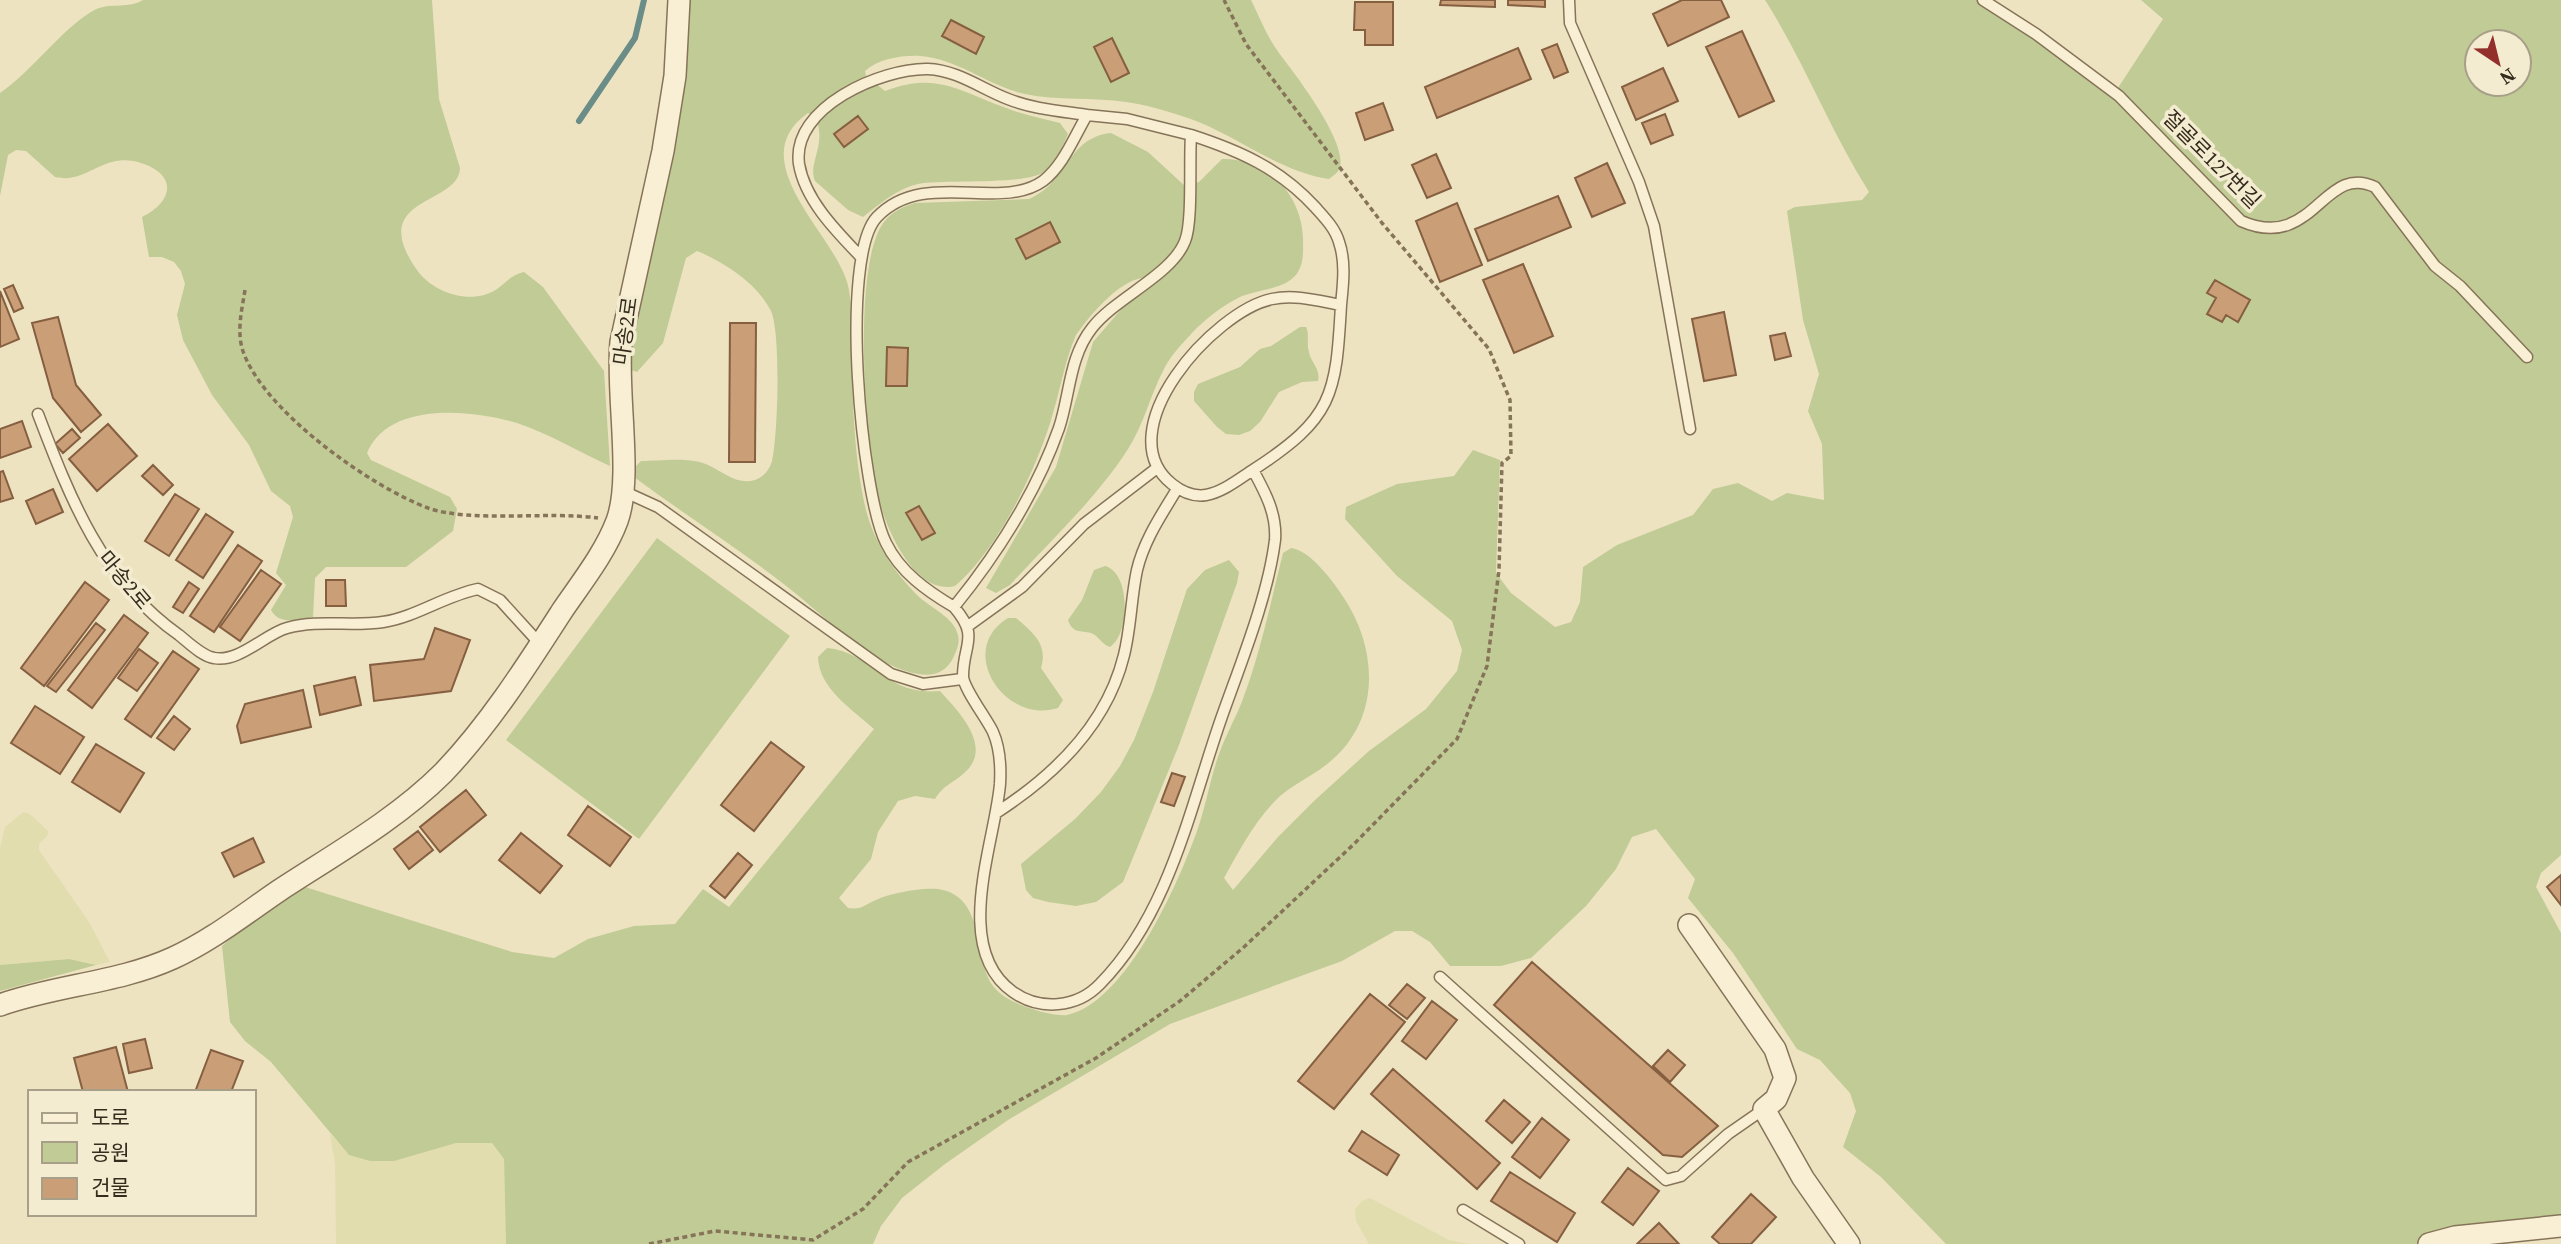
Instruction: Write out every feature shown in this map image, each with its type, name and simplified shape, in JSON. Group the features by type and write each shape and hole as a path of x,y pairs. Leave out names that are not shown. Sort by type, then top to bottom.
{"street":[{"name":"마송2로","path":"0,1005 138,971 174,958 313,869 395,812 441,775 488,719 541,645 617,521 623,491 618,372 621,342 663,151 675,76 679,0"},
{"path":"1689,925 1764,1032 1781,1062 1785,1078 1782,1089 1764,1109 1803,1178 1849,1244"},
{"path":"2429,1244 2455,1237 2561,1226"}],"lane":[{"path":"1569,0 1570,23 1639,182 1654,226 1690,429"},
{"name":"절골로127번길","path":"1990,2 2119,96 2241,221 2259,229 2280,229 2300,220 2346,182 2361,180 2375,187 2435,266 2460,286 2527,357"},
{"path":"860,257 814,200 804,182 799,154 808,127 821,112 856,87 901,71 929,69 948,73 1026,105 1137,121 1191,135 1261,162 1302,193 1320,212 1340,242 1344,273 1338,362 1328,400 1316,418 1283,451 1207,495 1192,496 1178,488 1157,468 1152,441 1163,402 1182,365 1211,333 1247,308 1271,299 1287,297 1341,305"},
{"path":"1087,115 1062,159 1040,183 1027,188 996,192 914,195 879,215 866,234 860,257 858,335 861,425 878,523 886,544 898,562 930,593 954,607 968,626 970,646 962,678 987,720 998,747 1000,783 979,902 982,930 990,962 1004,984 1029,1001 1047,1005 1077,1000 1101,984 1133,941 1156,901 1247,647 1275,540 1271,508 1253,470"},
{"path":"954,607 974,582 1038,480 1060,425 1074,365 1090,329 1121,298 1160,270 1185,242 1191,135"},
{"name":"마송2로","path":"38,414 65,485 93,543 122,584 167,627 215,659 229,657 286,628 324,622 384,622 478,589 500,600 541,645"},
{"path":"968,626 1022,587 1094,516 1157,468"},
{"path":"996,813 1046,778 1081,740 1101,711 1124,656 1133,591 1144,548 1178,488"},
{"path":"623,491 658,507 891,674 923,684 962,678"},
{"path":"1440,977 1666,1180 1681,1176 1728,1134 1764,1109"},
{"path":"1463,1210 1519,1244"}],"path":[{"path":"245,290 239,332 251,367 276,401 301,427 337,456 371,478 429,508 472,514 574,515 617,521"}],"shaded area":[{"path":"23,812 30,814 48,831 48,835 39,844 39,850 89,922 110,962 96,965 69,959 0,965 0,848 5,827"},
{"path":"330,1134 349,1155 427,1149 456,1143 492,1143 504,1159 506,1244 336,1244 335,1164"},
{"path":"1370,1198 1449,1240 1469,1244 1369,1244 1356,1221 1355,1209 1362,1201"}],"green space":[{"path":"143,0 432,0 439,99 460,168 456,180 446,190 407,215 402,228 404,246 417,270 443,291 465,297 487,294 524,272 543,287 604,371 610,466 541,432 499,418 434,413 394,424 378,436 367,453 371,460 450,497 457,509 453,531 406,567 326,567 315,578 313,617 284,620 275,615 271,610 286,585 276,573 293,517 290,506 271,491 249,445 212,395 183,340 177,315 185,284 181,271 174,262 162,257 149,257 142,217 165,198 167,190 163,176 144,164 118,161 77,176 55,177 26,151 16,150 8,155 0,196 0,93 91,12 103,7 130,5"},
{"path":"688,0 1251,0 1271,40 1318,108 1336,141 1340,167 1329,179 1292,169 1206,125 1165,111 1126,102 1025,94 948,62 920,56 898,57 870,67 865,71 866,76 885,91 917,83 945,85 1015,111 1060,123 1068,134 1052,163 1045,171 1035,176 918,184 895,193 863,217 848,210 815,181 813,167 819,136 815,116 808,113 790,131 784,152 787,173 796,195 837,260 848,286 856,447 870,522 886,556 900,577 917,595 952,623 958,635 954,656 943,670 936,673 929,675 903,670 866,650 766,571 634,477 632,470 641,461 676,460 703,463 737,480 755,480 770,467 774,448 777,362 771,311 749,283 718,261 697,251 686,258 663,343 637,372 628,369 628,353"},
{"path":"1765,0 1982,0 2114,94 2163,19 2141,0 2561,0 2561,855 2541,873 2536,887 2561,933 2561,1216 2463,1226 2428,1236 2417,1244 1946,1244 1881,1177 1843,1147 1856,1111 1850,1093 1820,1060 1797,1049 1733,953 1688,898 1695,879 1656,829 1632,837 1616,869 1586,906 1531,958 1501,966 1450,966 1430,942 1412,931 1395,931 1342,961 1170,1024 1008,1120 945,1164 902,1198 881,1226 873,1244 506,1244 504,1159 492,1143 456,1143 394,1161 370,1161 349,1155 271,1062 245,1041 230,1022 222,946 261,914 305,887 512,952 554,958 588,939 634,926 675,924 703,889 729,907 874,729 838,698 824,679 818,657 827,648 856,657 891,681 905,687 921,691 940,691 971,731 976,753 972,764 935,799 915,796 898,801 878,832 871,859 839,898 848,908 857,908 900,893 943,890 956,896 972,916 986,971 999,993 1024,1006 1056,1015 1067,1015 1089,1006 1110,988 1147,938 1189,853 1219,754 1250,679 1283,553 1291,548 1306,554 1327,575 1344,598 1364,641 1369,686 1357,729 1344,748 1326,765 1280,796 1253,829 1224,878 1233,890 1278,837 1315,800 1369,751 1426,709 1457,671 1462,650 1452,621 1397,576 1345,519 1346,507 1397,484 1454,476 1473,450 1500,460 1496,573 1511,593 1555,627 1571,622 1580,602 1583,567 1617,545 1693,515 1713,489 1738,483 1772,501 1787,493 1824,500 1822,444 1808,411 1819,374 1803,320 1787,211 1795,207 1862,200 1869,192"},
{"path":"1111,133 1148,152 1185,186 1199,182 1222,159 1239,160 1268,172 1289,194 1296,208 1303,239 1301,266 1295,277 1288,282 1238,298 1213,314 1192,333 1166,366 1138,430 1115,467 1087,502 1010,585 996,593 986,588 1056,467 1093,342 1149,277 1128,283 1108,298 1076,335 1037,458 1001,530 971,570 955,586 941,586 929,582 917,573 898,547 885,519 875,482 864,361 867,277 874,244 887,218 915,203 1029,199 1053,182 1085,143"},
{"path":"1300,327 1306,327 1307,330 1308,348 1318,373 1318,381 1302,382 1279,392 1260,422 1250,431 1239,435 1226,434 1194,401 1198,384 1240,367 1260,349 1271,346"},
{"path":"657,538 790,636 639,839 506,740"},
{"path":"1229,560 1239,572 1237,583 1179,745 1123,882 1096,902 1076,906 1033,898 1026,890 1021,864 1075,819 1101,792 1120,766 1134,740 1153,692 1187,589 1205,570"},
{"path":"1105,566 1114,571 1120,580 1125,604 1121,630 1110,647 1094,634 1075,629 1068,620 1082,600 1094,570"},
{"path":"1008,618 1016,618 1038,640 1043,653 1041,668 1063,700 1058,708 1038,710 1020,706 1005,695 993,681 987,665 986,648 993,632"},
{"path":"69,959 96,965 0,991 0,965"}],"building":[{"path":"1441,0 1495,0 1495,7 1440,5"},
{"path":"1508,0 1545,0 1545,7 1508,5"},
{"path":"1682,0 1721,0 1729,17 1668,46 1653,14"},
{"path":"1355,2 1393,2 1393,45 1365,45 1365,30 1354,30"},
{"path":"951,20 984,37 976,54 942,36"},
{"path":"1742,31 1774,101 1739,117 1706,47"},
{"path":"1112,38 1129,73 1111,82 1094,47"},
{"path":"1557,44 1568,72 1554,78 1542,50"},
{"path":"1518,48 1531,79 1437,118 1425,87"},
{"path":"1663,68 1678,101 1636,120 1622,87"},
{"path":"1383,103 1393,130 1365,140 1356,113"},
{"path":"1665,114 1673,135 1651,144 1642,123"},
{"path":"858,116 868,129 844,147 834,134"},
{"path":"1436,154 1451,188 1427,198 1412,165"},
{"path":"1607,163 1625,203 1592,217 1575,178"},
{"path":"1558,196 1571,227 1488,261 1475,229"},
{"path":"1457,203 1482,265 1440,282 1416,221"},
{"path":"1050,222 1060,242 1026,259 1016,239"},
{"path":"1523,264 1553,336 1514,353 1483,280"},
{"path":"2215,280 2250,300 2238,322 2226,315 2222,322 2207,314 2216,298 2207,293"},
{"path":"13,285 23,308 14,312 4,289"},
{"path":"0,291 19,339 0,347"},
{"path":"1724,312 1736,375 1704,381 1692,319"},
{"path":"58,317 76,385 101,415 81,432 53,398 32,323"},
{"path":"730,323 756,323 755,462 729,462"},
{"path":"1785,333 1791,356 1775,360 1770,336"},
{"path":"887,347 908,348 907,386 886,386"},
{"path":"22,421 31,447 0,458 0,429"},
{"path":"108,424 137,456 97,491 69,459"},
{"path":"72,429 80,438 63,453 55,444"},
{"path":"153,465 173,485 163,495 142,476"},
{"path":"3,471 13,498 0,502 0,472"},
{"path":"53,489 63,512 36,524 26,501"},
{"path":"175,494 199,509 169,556 145,541"},
{"path":"919,506 935,533 922,540 906,513"},
{"path":"206,514 233,532 203,578 176,560"},
{"path":"238,545 262,561 214,632 190,616"},
{"path":"261,570 281,584 240,641 220,627"},
{"path":"326,580 345,580 346,606 326,606"},
{"path":"85,582 109,600 44,686 21,668"},
{"path":"189,582 199,589 183,613 173,607"},
{"path":"124,615 148,633 92,708 68,690"},
{"path":"96,623 105,630 56,692 47,686"},
{"path":"435,628 470,640 451,691 374,701 370,665 424,659"},
{"path":"139,649 158,663 137,691 118,678"},
{"path":"173,651 199,669 151,737 125,719"},
{"path":"355,677 361,705 320,715 314,686"},
{"path":"303,690 311,727 241,743 237,726 245,704"},
{"path":"35,706 84,737 60,774 11,743"},
{"path":"174,716 190,729 174,750 157,738"},
{"path":"771,742 804,767 754,831 721,805"},
{"path":"96,744 144,773 120,812 72,782"},
{"path":"1172,773 1185,777 1174,806 1161,802"},
{"path":"466,790 486,815 440,852 420,827"},
{"path":"588,806 631,837 610,866 568,835"},
{"path":"418,831 433,850 409,869 394,849"},
{"path":"521,833 562,866 540,893 499,860"},
{"path":"253,838 264,862 234,877 222,853"},
{"path":"738,853 752,865 725,898 710,886"},
{"path":"2561,875 2561,905 2547,887"},
{"path":"1532,962 1718,1126 1682,1157 1663,1155 1494,1005"},
{"path":"1407,984 1425,998 1407,1019 1389,1005"},
{"path":"1370,994 1405,1022 1334,1109 1298,1081"},
{"path":"1432,1001 1457,1020 1426,1059 1402,1041"},
{"path":"145,1039 152,1068 129,1073 123,1044"},
{"path":"116,1047 127,1090 82,1090 74,1058"},
{"path":"211,1050 243,1061 232,1090 196,1090"},
{"path":"1668,1050 1685,1065 1670,1082 1653,1066"},
{"path":"1393,1069 1500,1163 1477,1189 1371,1094"},
{"path":"1504,1100 1530,1122 1512,1143 1486,1121"},
{"path":"1542,1118 1569,1140 1540,1178 1512,1157"},
{"path":"1362,1131 1399,1155 1387,1175 1349,1151"},
{"path":"1628,1168 1659,1191 1633,1225 1602,1202"},
{"path":"1510,1172 1575,1213 1557,1242 1491,1201"},
{"path":"1751,1194 1776,1217 1751,1244 1720,1244 1712,1237"},
{"path":"1659,1223 1679,1244 1637,1244"}],"waterway":[{"path":"579,121 635,38 644,0"}]}
